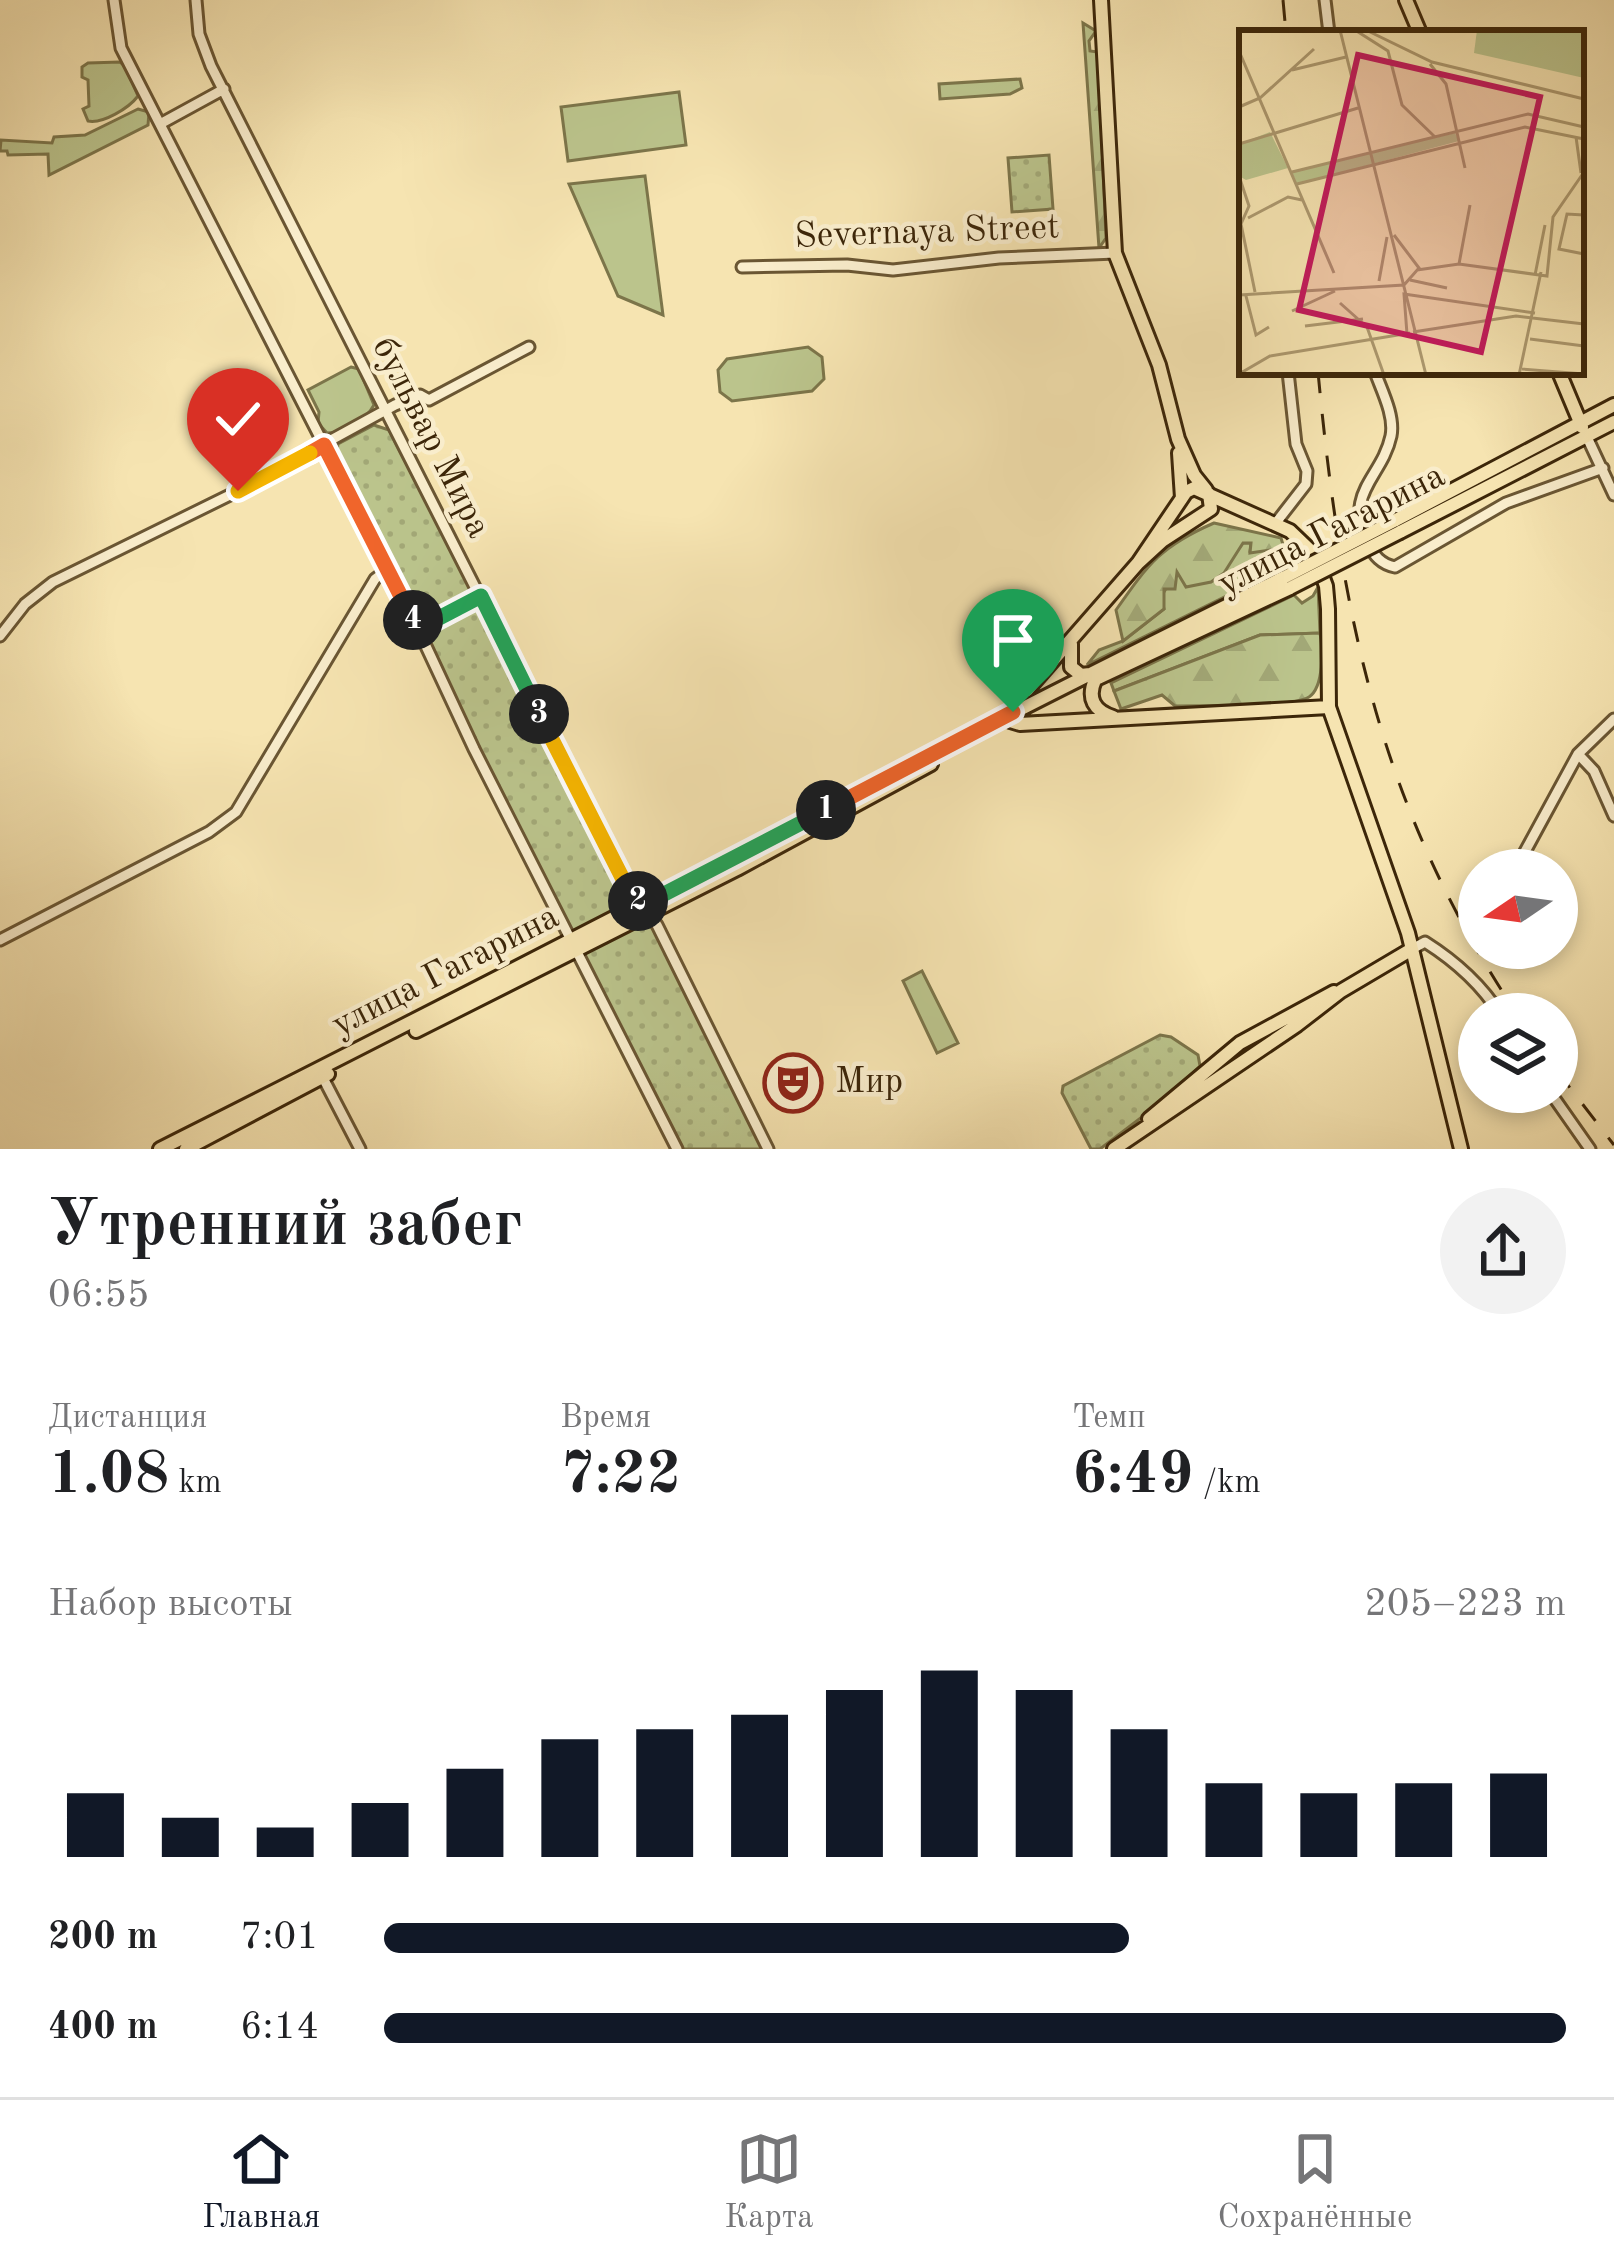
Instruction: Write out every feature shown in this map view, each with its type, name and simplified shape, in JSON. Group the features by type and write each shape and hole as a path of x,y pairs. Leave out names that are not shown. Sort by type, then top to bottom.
{"main road":[{"path":"1101,0 1115,253 1159,365 1178,440 1185,513 1198,519 1251,517"},
{"path":"1406,0 1419,30"},
{"path":"1560,375 1583,428"},
{"name":"улица Гагарина","path":"160,1149 874,798 1012,717 1397,526 1583,428 1614,405"},
{"name":"улица Гагарина","path":"1583,428 1614,422"},
{"path":"1178,440 1208,493 1211,509 1198,519"},
{"path":"1182,499 1194,488 1208,493 1251,517 1275,524 1304,541 1314,554 1326,586 1329,707 1412,949 1461,1149"},
{"name":"улица Гагарина","path":"1027,689 1138,563 1182,499"},
{"name":"улица Гагарина","path":"1138,563 1198,519"},
{"path":"1071,642 1071,668 1093,677 1095,706 1114,717"},
{"name":"улица Гагарина","path":"1012,717 1020,724 1329,707"},
{"path":"1114,1149 1341,991 1412,949"},
{"name":"улица Гагарина","path":"185,1149 321,1073"}],"street":[{"path":"114,0 121,48 677,1149"},
{"name":"бульвар Мира","path":"196,0 202,46 628,889 646,910 768,1149"},
{"path":"1325,0 1329,30"},
{"path":"160,124 224,89"},
{"name":"Severnaya Street","path":"742,267 847,265 893,270 999,258 1115,253"},
{"path":"1,635 52,582 384,411 420,395 429,400 529,347"},
{"path":"1275,524 1306,484 1288,375"},
{"path":"1376,375 1392,422 1390,439 1363,489 1360,515 1367,543 1387,565 1395,567 1533,490 1603,468"},
{"path":"1583,428 1614,495"},
{"path":"0,940 209,832 236,812 375,579 387,570"},
{"path":"418,629 481,596"},
{"name":"улица Гагарина","path":"1012,717 1027,689"},
{"path":"1526,849 1578,754 1614,719"},
{"path":"1578,754 1594,771 1614,816"},
{"path":"1412,949 1425,942 1487,993"},
{"path":"321,1073 360,1149"},
{"path":"1565,1113 1590,1149"}],"green space":[{"path":"1083,23 1096,31 1089,41 1090,51 1098,52 1106,238 1099,248"},
{"path":"120,62 138,96 115,114 88,121 83,109 89,106 88,80 82,77 82,67"},
{"path":"1020,79 1022,88 1010,94 940,99 939,84"},
{"path":"679,92 686,145 568,161 561,107"},
{"path":"138,109 149,112 148,125 49,175 48,154 0,151 1,140 52,143 54,137 85,135"},
{"path":"1049,155 1053,209 1012,212 1008,158"},
{"path":"645,176 663,315 618,296 569,184"},
{"path":"808,347 822,357 824,379 812,391 732,401 720,392 718,370 727,359"},
{"path":"351,367 359,369 374,405 354,425 327,433 318,423 319,412 308,390"},
{"path":"374,425 389,430 472,591 468,599 429,620 416,616 336,457 338,444"},
{"path":"1214,523 1281,538 1284,548 1250,553 1251,543 1243,543 1224,573 1211,582 1186,587 1177,572 1175,589 1164,589 1164,609 1123,641 1116,610 1138,580 1168,548"},
{"path":"1243,543 1251,543 1250,551 1275,551 1281,569 1087,665 1099,650 1123,641 1164,609 1161,597 1177,570 1211,581"},
{"path":"1318,587 1320,633 1260,635 1114,691 1111,683 1294,595 1302,603"},
{"path":"481,596 628,889 646,910 768,1149 677,1149 418,629"},
{"path":"1320,633 1320,677 1314,692 1299,701 1175,706 1162,695 1121,709 1114,691 1260,635"},
{"path":"922,971 958,1043 937,1053 903,981"},
{"path":"1160,1035 1198,1055 1200,1066 1100,1149 1091,1149 1062,1093 1063,1086"}],"railway":[{"path":"1283,0 1286,30"},
{"path":"1318,375 1339,545 1374,706 1399,784 1431,860 1504,993"},
{"path":"1578,1098 1614,1145"}],"place":[{"name":"Мир","path":"793,1083"}],"route":[{"path":"238,491 324,445 418,629 481,596 628,889 643,905 1013,712"}]}
